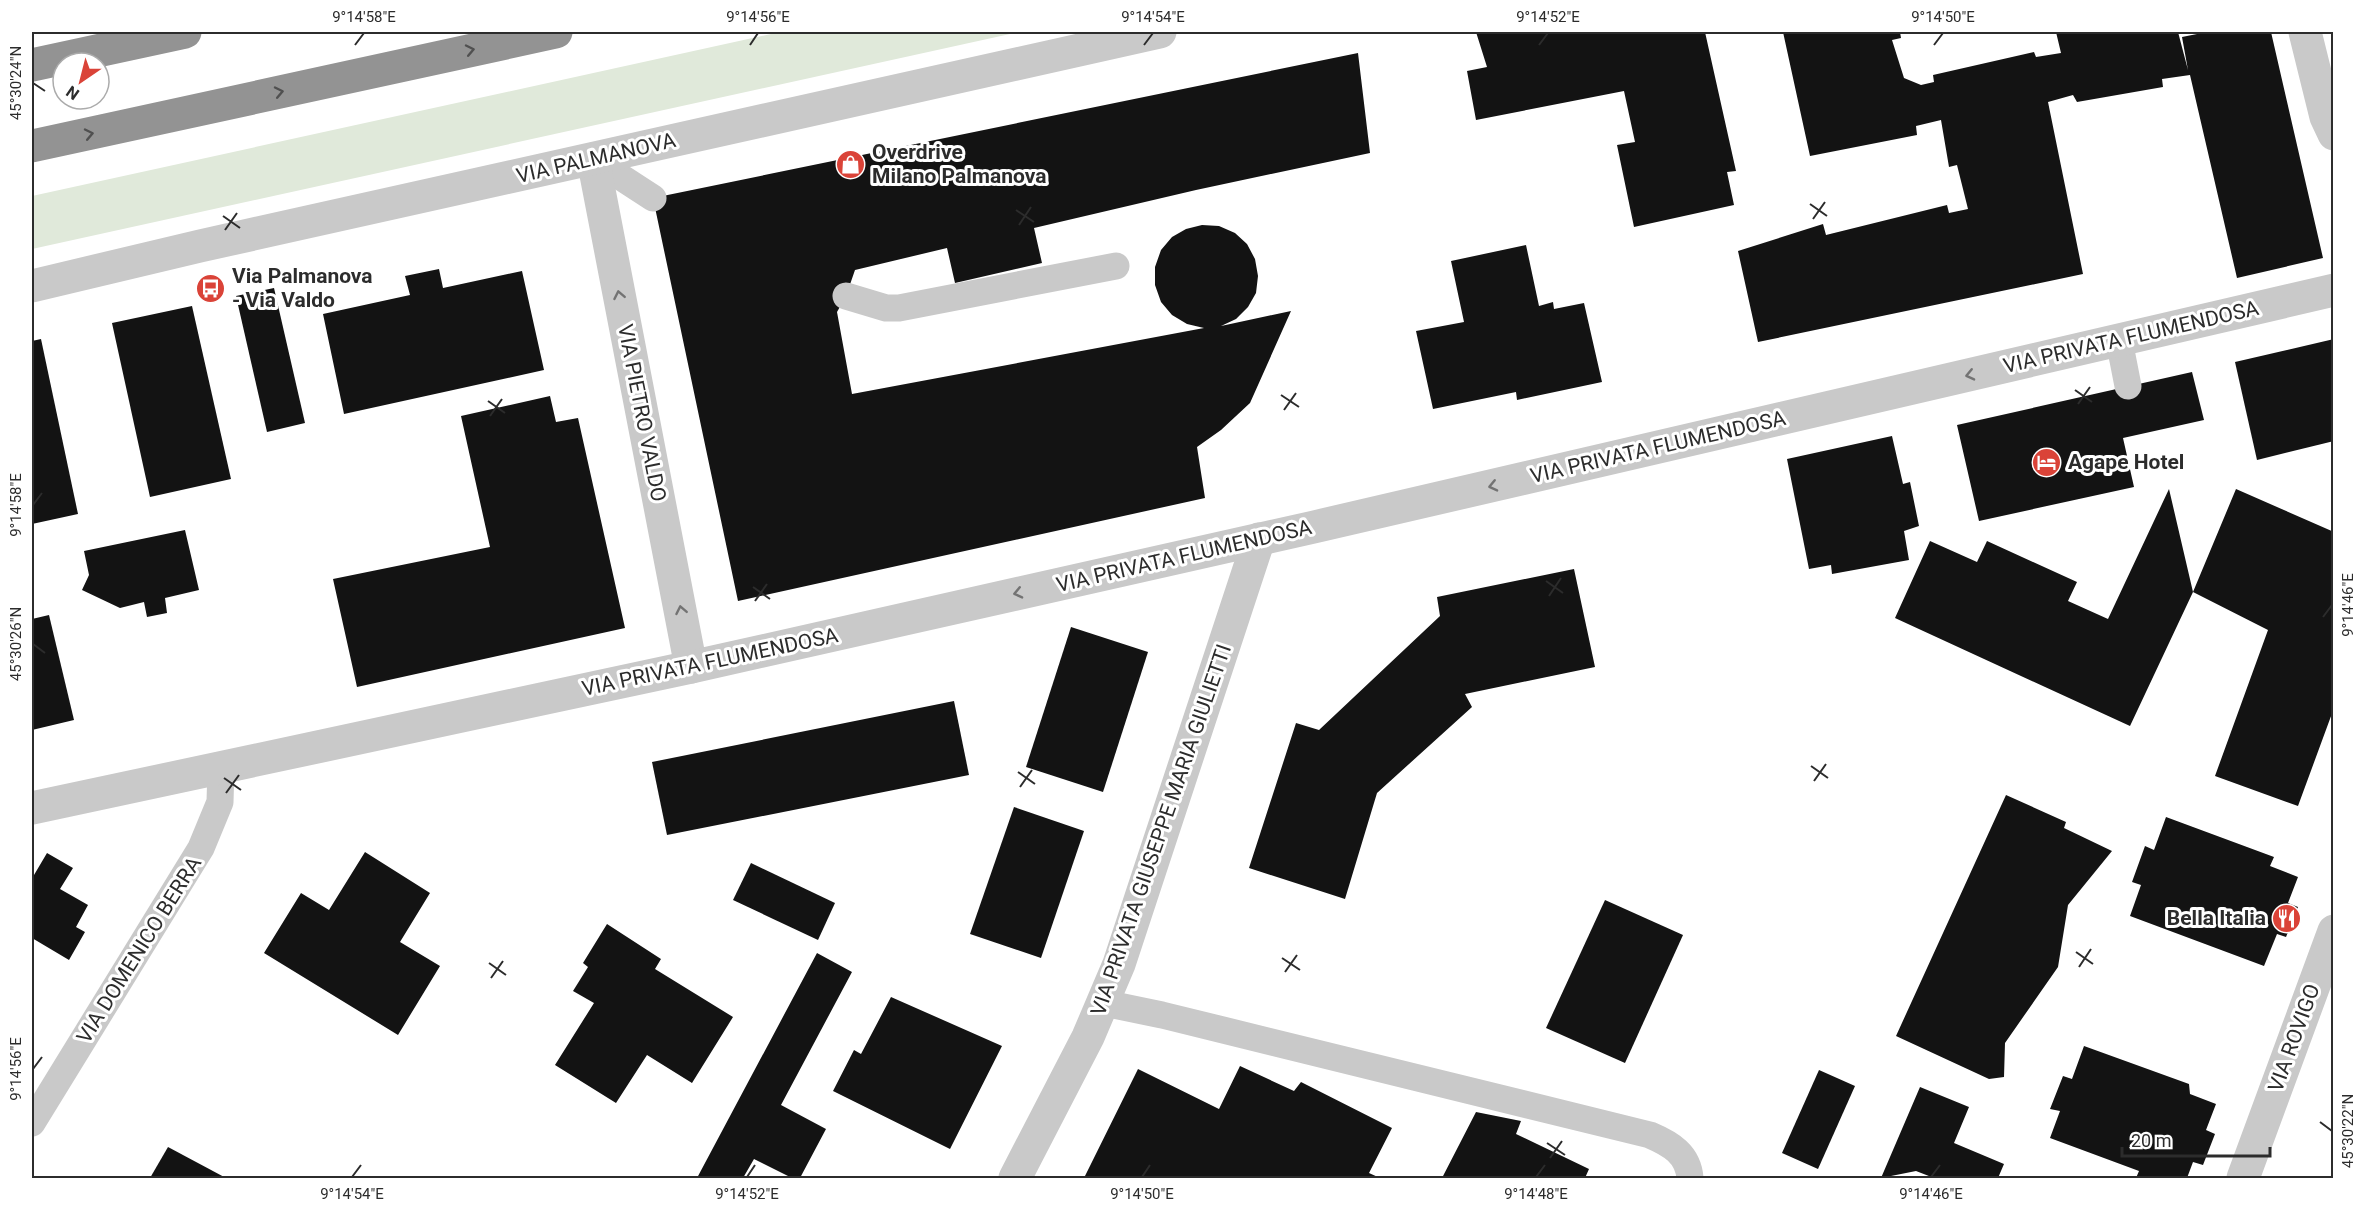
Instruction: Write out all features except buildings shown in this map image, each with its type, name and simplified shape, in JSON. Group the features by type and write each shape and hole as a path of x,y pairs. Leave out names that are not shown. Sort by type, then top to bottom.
{"highway":[{"path":"32,65 185,32"},
{"path":"32,146 556,32"}],"street":[{"name":"VIA PALMANOVA","path":"32,286 1160,32"},
{"path":"2305,32 2326,117 2334,134"},
{"name":"VIA PIETRO VALDO","path":"593,159 691,667"},
{"name":"VIA PRIVATA FLUMENDOSA","path":"32,808 691,667 1259,540 2334,290"},
{"name":"VIA PRIVATA GIUSEPPE MARIA GIULIETTI","path":"1015,1179 1066,1083 1104,1003 1259,540"},
{"name":"VIA ROVIGO","path":"2243,1179 2321,1001 2334,931"}],"lane":[{"path":"593,159 653,198"},
{"path":"846,296 886,308 899,308 1116,266"},
{"path":"2119,340 2128,386"},
{"name":"VIA DOMENICO BERRA","path":"32,1123 197,855 220,802 221,767"},
{"path":"1104,1003 1162,1015 1650,1136 1665,1142 1687,1161 1690,1179"}],"green space":[{"path":"780,32 1019,32 32,249 32,196"}],"place":[{"name":"Overdrive Milano Palmanova","path":"851,164"},
{"name":"Via Palmanova - Via Valdo","path":"211,288"},
{"name":"Agape Hotel","path":"2047,462"},
{"name":"Bella Italia","path":"2287,918"}]}
